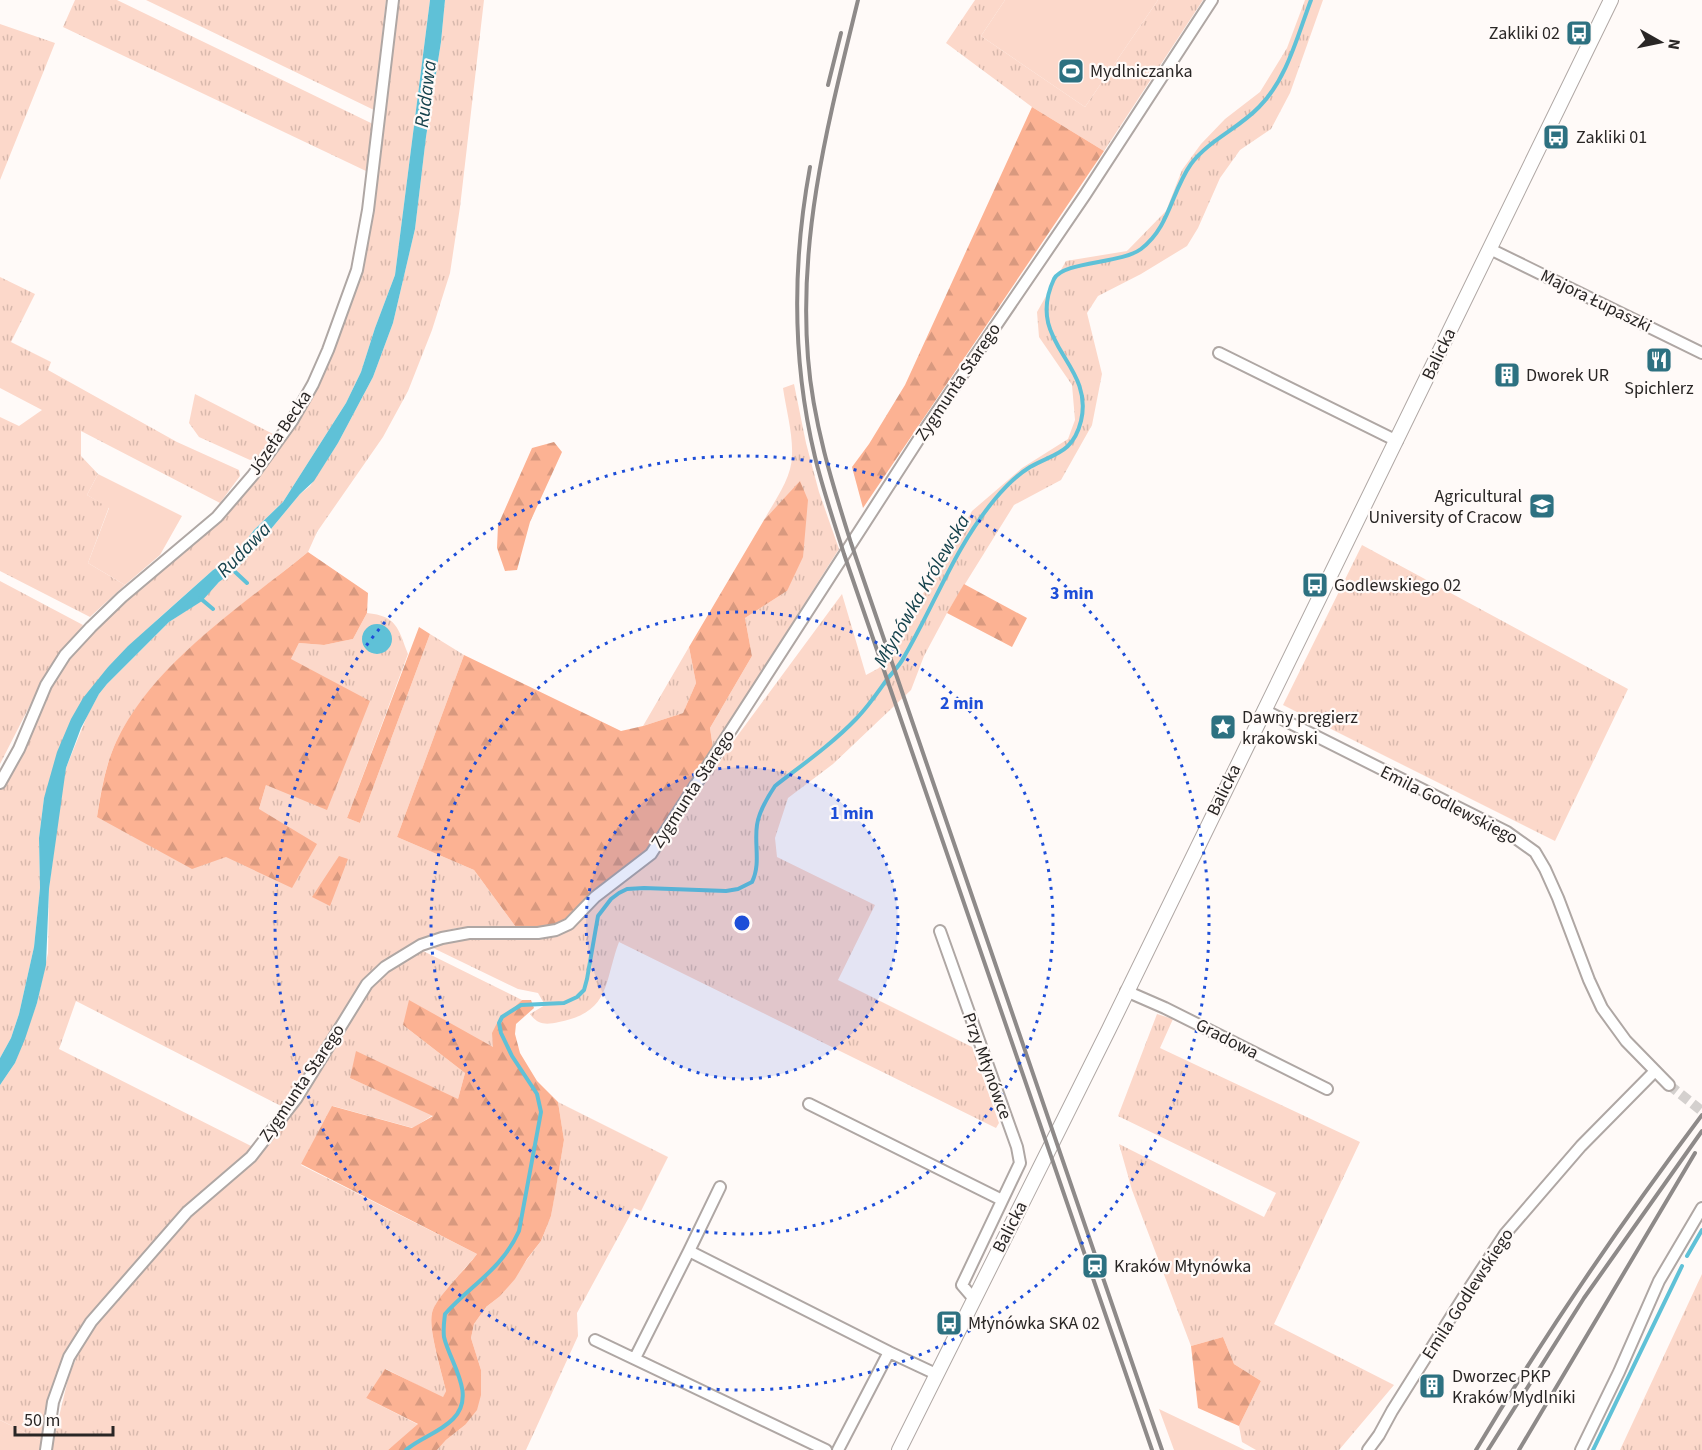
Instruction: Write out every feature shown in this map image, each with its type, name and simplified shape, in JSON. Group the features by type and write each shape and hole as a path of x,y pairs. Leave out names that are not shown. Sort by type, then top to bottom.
{"street":[{"name":"Józefa Becka","path":"0,783 19,749 46,685 65,655 122,597 217,517 253,474 292,421 313,384 357,270 368,210 393,0"},
{"name":"Zygmunta Starego","path":"46,1450 53,1402 69,1357 91,1322 187,1212 252,1157 296,1099 327,1052 353,1005 368,984 385,967 421,945 442,938 469,933 538,933 556,930 569,924 595,897 651,854 924,431 1078,205 1212,0"},
{"name":"Balicka","path":"899,1450 1397,441 1611,0"},
{"name":"Majora Łupaszki","path":"1490,249 1702,353"},
{"path":"1219,353 1397,441"},
{"name":"Emila Godlewskiego","path":"1264,710 1507,832 1535,852 1558,898 1602,1008 1620,1035 1669,1085"},
{"name":"Przy Młynówce","path":"940,931 1017,1147 1020,1163 962,1285 974,1299"},
{"name":"Gradowa","path":"1126,991 1165,1008 1327,1089"},
{"name":"Emila Godlewskiego","path":"1368,1450 1380,1435 1392,1410 1505,1234 1581,1146 1655,1071"},
{"path":"809,1104 1002,1200"},
{"path":"635,1358 720,1187"},
{"path":"1581,1450 1619,1372 1659,1281 1702,1208"},
{"path":"690,1251 936,1374"},
{"path":"595,1340 826,1450"},
{"path":"838,1450 889,1352"}],"green space":[{"path":"75,0 117,0 373,124 366,171 63,27"},
{"path":"146,0 386,0 374,110"},
{"path":"396,0 430,0 395,275 361,372 346,403 283,502 254,530 233,558 213,570 108,667 44,798 39,838 40,888 34,947 19,1014 11,1038 0,1058 0,789 61,668 88,634 192,543 302,409 354,283"},
{"path":"445,0 484,0 450,273 432,330 408,391 383,437 317,532 308,552 228,615 176,661 132,713 109,760 97,817 259,809 266,785 291,659 299,643 324,645 353,639 367,613 385,617 391,620 399,630 408,654 347,818 360,823 430,634 464,655 397,837 474,870 518,930 474,927 448,930 417,942 380,966 372,973 283,1107 76,1001 59,1049 255,1148 186,1207 83,1324 65,1362 44,1442 0,1420 0,1085 15,1063 37,1003 48,953 49,889 66,768 87,716 99,694 169,622 201,601 219,582 234,571 300,494 310,486 338,443 373,377 393,323 415,229"},
{"path":"975,0 1005,0 981,36 1085,107 1158,0 1203,0 1104,151 1032,107 946,43"},
{"name":"Mydlniczanka","path":"1005,0 1158,0 1085,107 981,36"},
{"path":"1305,0 1323,0 1290,93 1271,129 1240,150 1220,178 1198,228 1187,246 1141,274 1098,296 1087,313 1102,374 1092,425 1061,480 1014,505 947,613 924,656 911,690 833,764 788,798 775,838 777,857 875,905 838,980 972,1047 999,1123 996,1128 619,942 607,982 597,1003 576,1017 546,1024 539,1022 530,1014 545,1005 538,993 518,989 429,946 466,937 559,933 596,900 643,867 656,855 735,739 842,594 866,675 879,668 972,511 1022,468 1068,439 1075,420 1072,385 1039,337 1037,312 1066,261 1127,251 1166,211 1182,170 1201,144 1225,119 1260,92 1287,48"},
{"path":"0,24 55,43 0,180"},
{"path":"1032,107 1104,151 863,508 852,467 905,385"},
{"path":"0,277 35,294 11,342 51,362 48,370 177,442 239,470 240,476 220,503 81,431 81,456 98,474 87,495 109,507 88,563 125,585 90,617 0,571 0,417 19,426 42,410 0,388"},
{"path":"794,384 819,492 839,549 713,748 710,728 752,656 745,618 787,591 800,482 764,520 782,489 791,464 791,439 783,388"},
{"path":"195,394 275,435 260,456 250,460 199,437 189,423"},
{"path":"554,442 562,452 530,522 517,570 505,571 497,548 498,525 532,448"},
{"path":"98,474 182,516 160,555 125,585 88,563 109,508 87,495"},
{"path":"800,481 808,500 803,557 787,591 745,618 752,656 710,728 713,748 644,856 568,918 555,925 518,930 474,870 397,837 464,655 621,731 683,713 696,683 689,647 764,520"},
{"path":"1362,545 1628,689 1555,841 1283,705"},
{"path":"308,552 368,593 367,613 353,639 324,645 299,643 291,659 370,701 327,810 266,785 259,809 317,844 292,888 226,857 192,869 97,817 112,751 132,713 152,687 201,638"},
{"path":"0,581 83,625 48,670 0,764"},
{"path":"964,584 1027,618 1012,647 947,613"},
{"path":"419,627 430,634 360,823 347,818"},
{"path":"689,647 696,683 683,713 643,726"},
{"path":"339,856 348,859 330,906 312,897"},
{"path":"421,950 522,1000 497,1023 494,1048 403,1025 465,1073 458,1099 350,1078 433,1115 413,1128 333,1106 301,1165 477,1254 445,1292 432,1313 434,1340 446,1391 443,1398 386,1369 366,1398 419,1425 388,1450 51,1450 69,1375 83,1343 118,1297 173,1233 267,1147 315,1080 371,987 384,973"},
{"path":"409,1000 493,1047 492,1033 497,1023 522,1000 531,1000 534,1008 516,1024 515,1034 520,1053 537,1081 558,1102 564,1140 551,1216 541,1241 515,1279 499,1297 486,1307 474,1324 471,1338 481,1370 481,1395 477,1410 465,1425 437,1450 388,1450 418,1424 366,1398 385,1369 443,1397 446,1391 434,1340 432,1313 445,1291 477,1254 301,1164 332,1106 412,1128 433,1116 350,1078 356,1051 458,1099 465,1073 403,1025"},
{"path":"1157,1014 1173,1019 1160,1048 1360,1142 1274,1324 1394,1385 1339,1450 1256,1450 1242,1442 1239,1426 1261,1381 1234,1364 1223,1337 1191,1346 1132,1190 1119,1144 1264,1217 1276,1193 1118,1116"},
{"path":"558,1102 668,1157 641,1211 634,1208 577,1313 578,1336 526,1450 437,1450 465,1425 481,1370 471,1338 474,1324 486,1307 499,1297 541,1241 551,1216 564,1140"},
{"path":"1702,1274 1702,1450 1620,1450"},
{"path":"1223,1337 1234,1364 1261,1381 1239,1426 1198,1408 1191,1346"},
{"path":"1159,1409 1245,1450 1174,1450"},
{"path":"0,1420 44,1442 43,1450 0,1450"}],"water":[{"name":"Rudawa","path":"430,0 445,0 415,229 393,323 373,377 338,443 314,481 300,494 234,571 219,582 202,601 169,622 107,684 99,694 81,728 66,768 49,889 46,965 25,1039 15,1063 0,1085 0,1058 11,1038 19,1014 34,947 40,888 39,838 44,798 57,752 71,719 83,698 128,646 213,570 233,558 254,530 283,502 346,403 361,372 395,275"},
{"path":"377,624 388,628 392,639 388,650 377,654 366,650 362,639 366,628"}],"waterway":[{"name":"Młynówka Królewska","path":"406,1450 448,1424 460,1410 463,1400 462,1389 444,1337 445,1314 504,1256 519,1231 541,1112 537,1094 512,1056 501,1033 499,1023 502,1017 521,1005 564,1003 577,997 584,990 598,916 611,899 619,893 627,889 644,888 726,891 738,889 752,882 757,861 758,820 775,786 837,737 860,714 897,668 968,536 995,499 1025,470 1062,451 1078,432 1083,401 1078,383 1053,337 1048,320 1047,301 1054,279 1069,269 1132,254 1151,240 1164,220 1191,164 1206,148 1251,115 1269,96 1284,71 1311,0"},
{"name":"Rudawa","path":"232,569 247,583"},
{"path":"200,598 213,609"},
{"path":"1687,1256 1702,1230"},
{"path":"1593,1450 1682,1266"}],"tunnel":[{"path":"1669,1085 1702,1111"}],"railway":[{"path":"858,0 827,133 812,222 806,312 808,358 819,429 830,475 851,543 1162,1450"},
{"path":"828,85 841,33"},
{"path":"810,167 800,240 797,313 802,385 807,421 818,469 844,554 1152,1450"},
{"path":"1476,1450 1584,1279 1702,1115"},
{"path":"1488,1450 1584,1298 1702,1131"},
{"path":"1519,1450 1695,1153"}],"place":[{"name":"Zakliki 02","path":"1579,33"},
{"name":"Mydlniczanka","path":"1071,71"},
{"name":"Zakliki 01","path":"1556,137"},
{"name":"Spichlerz","path":"1659,360"},
{"name":"Dworek UR","path":"1507,375"},
{"name":"Agricultural University of Cracow","path":"1542,506"},
{"name":"Godlewskiego 02","path":"1315,585"},
{"name":"Dawny pręgierz krakowski","path":"1223,727"},
{"name":"Kraków Młynówka","path":"1095,1266"},
{"name":"Młynówka SKA 02","path":"949,1323"},
{"name":"Dworzec PKP Kraków Mydlniki","path":"1432,1386"}]}
